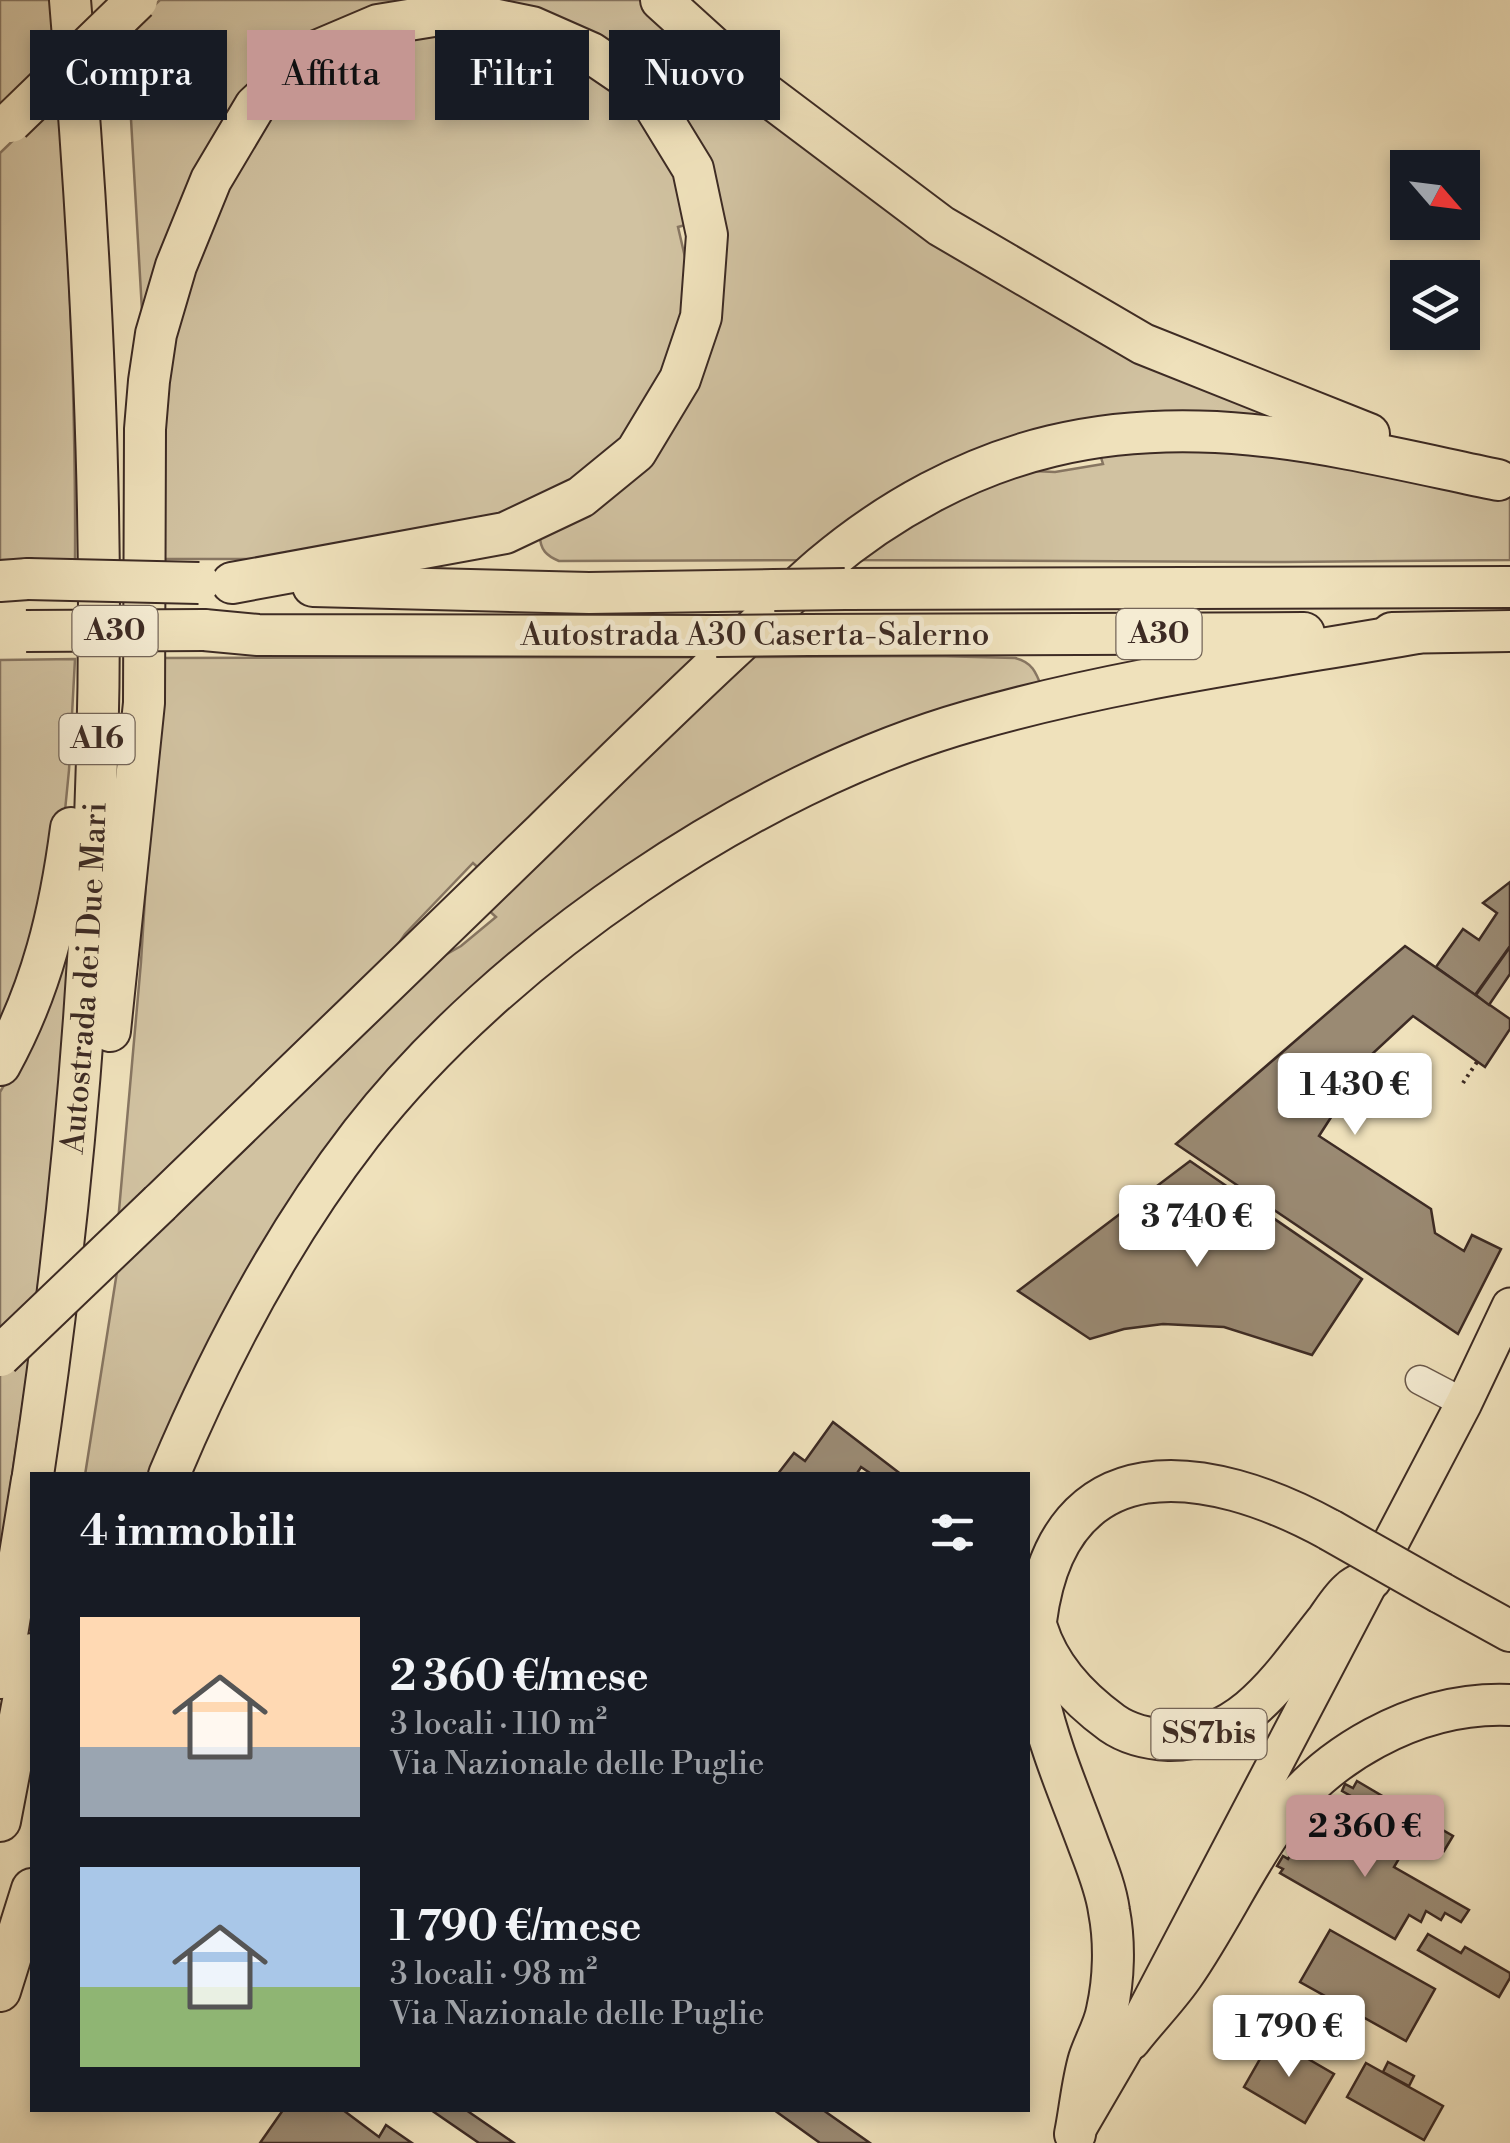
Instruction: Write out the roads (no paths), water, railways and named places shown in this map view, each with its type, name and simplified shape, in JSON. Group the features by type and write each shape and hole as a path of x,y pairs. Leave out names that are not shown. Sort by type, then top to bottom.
{"highway":[{"name":"Autostrada dei Due Mari","path":"34,1472 75,1130 97,747 95,366 70,0"},
{"name":"Autostrada dei Due Mari","path":"61,1472 87,1277 110,1031 125,728 121,346 98,0"},
{"path":"6,128 137,0"},
{"path":"661,0 759,89 941,226 1143,344 1354,428 1504,482"},
{"path":"110,1031 144,703 149,380 156,334 176,266 211,180 255,106 312,53 378,24 458,12 532,26 591,53 644,89 693,168 707,235 701,317 680,380 636,452 580,497 505,533 215,583"},
{"path":"0,1065 26,1013 52,938 74,803 80,642 85,184"},
{"path":"0,1356 688,691 824,564 898,511 942,486 996,463 1051,446 1165,430 1225,431 1302,440 1504,482"},
{"name":"Autostrada A30 Caserta-Salerno","path":"14,580 589,593 1510,586"},
{"name":"Autostrada A30 Caserta-Salerno","path":"13,632 204,630 258,635 716,636 1510,632"},
{"path":"170,1472 243,1320 312,1204 360,1135 398,1090 498,992 562,938 644,880 719,832 803,788 883,751 967,722 1146,680 1418,633"},
{"name":"SS7bis","path":"1073,2138 1088,2061 1107,2011 1112,1957 1109,1911 1043,1719 1030,1660 1045,1575 1058,1545 1076,1519 1096,1500 1131,1484 1163,1480 1220,1486 1273,1502 1330,1530 1510,1630"},
{"name":"Autostrada dei Due Mari","path":"0,1678 30,1496"},
{"name":"SS7bis","path":"1036,1624 1042,1647 1088,1705 1117,1726 1149,1739 1177,1740 1204,1736 1239,1720 1266,1696 1350,1590 1372,1579"},
{"path":"0,1821 30,1664"},
{"name":"SS7bis","path":"1130,2040 1183,1975 1272,1829 1327,1769 1354,1750 1414,1720 1446,1712 1510,1706"},
{"path":"0,1991 30,1894"}],"main road":[{"name":"SS7bis","path":"1073,2138 1130,2040 1464,1403 1510,1306"}],"lane":[{"path":"1420,1380 1464,1403"}]}
